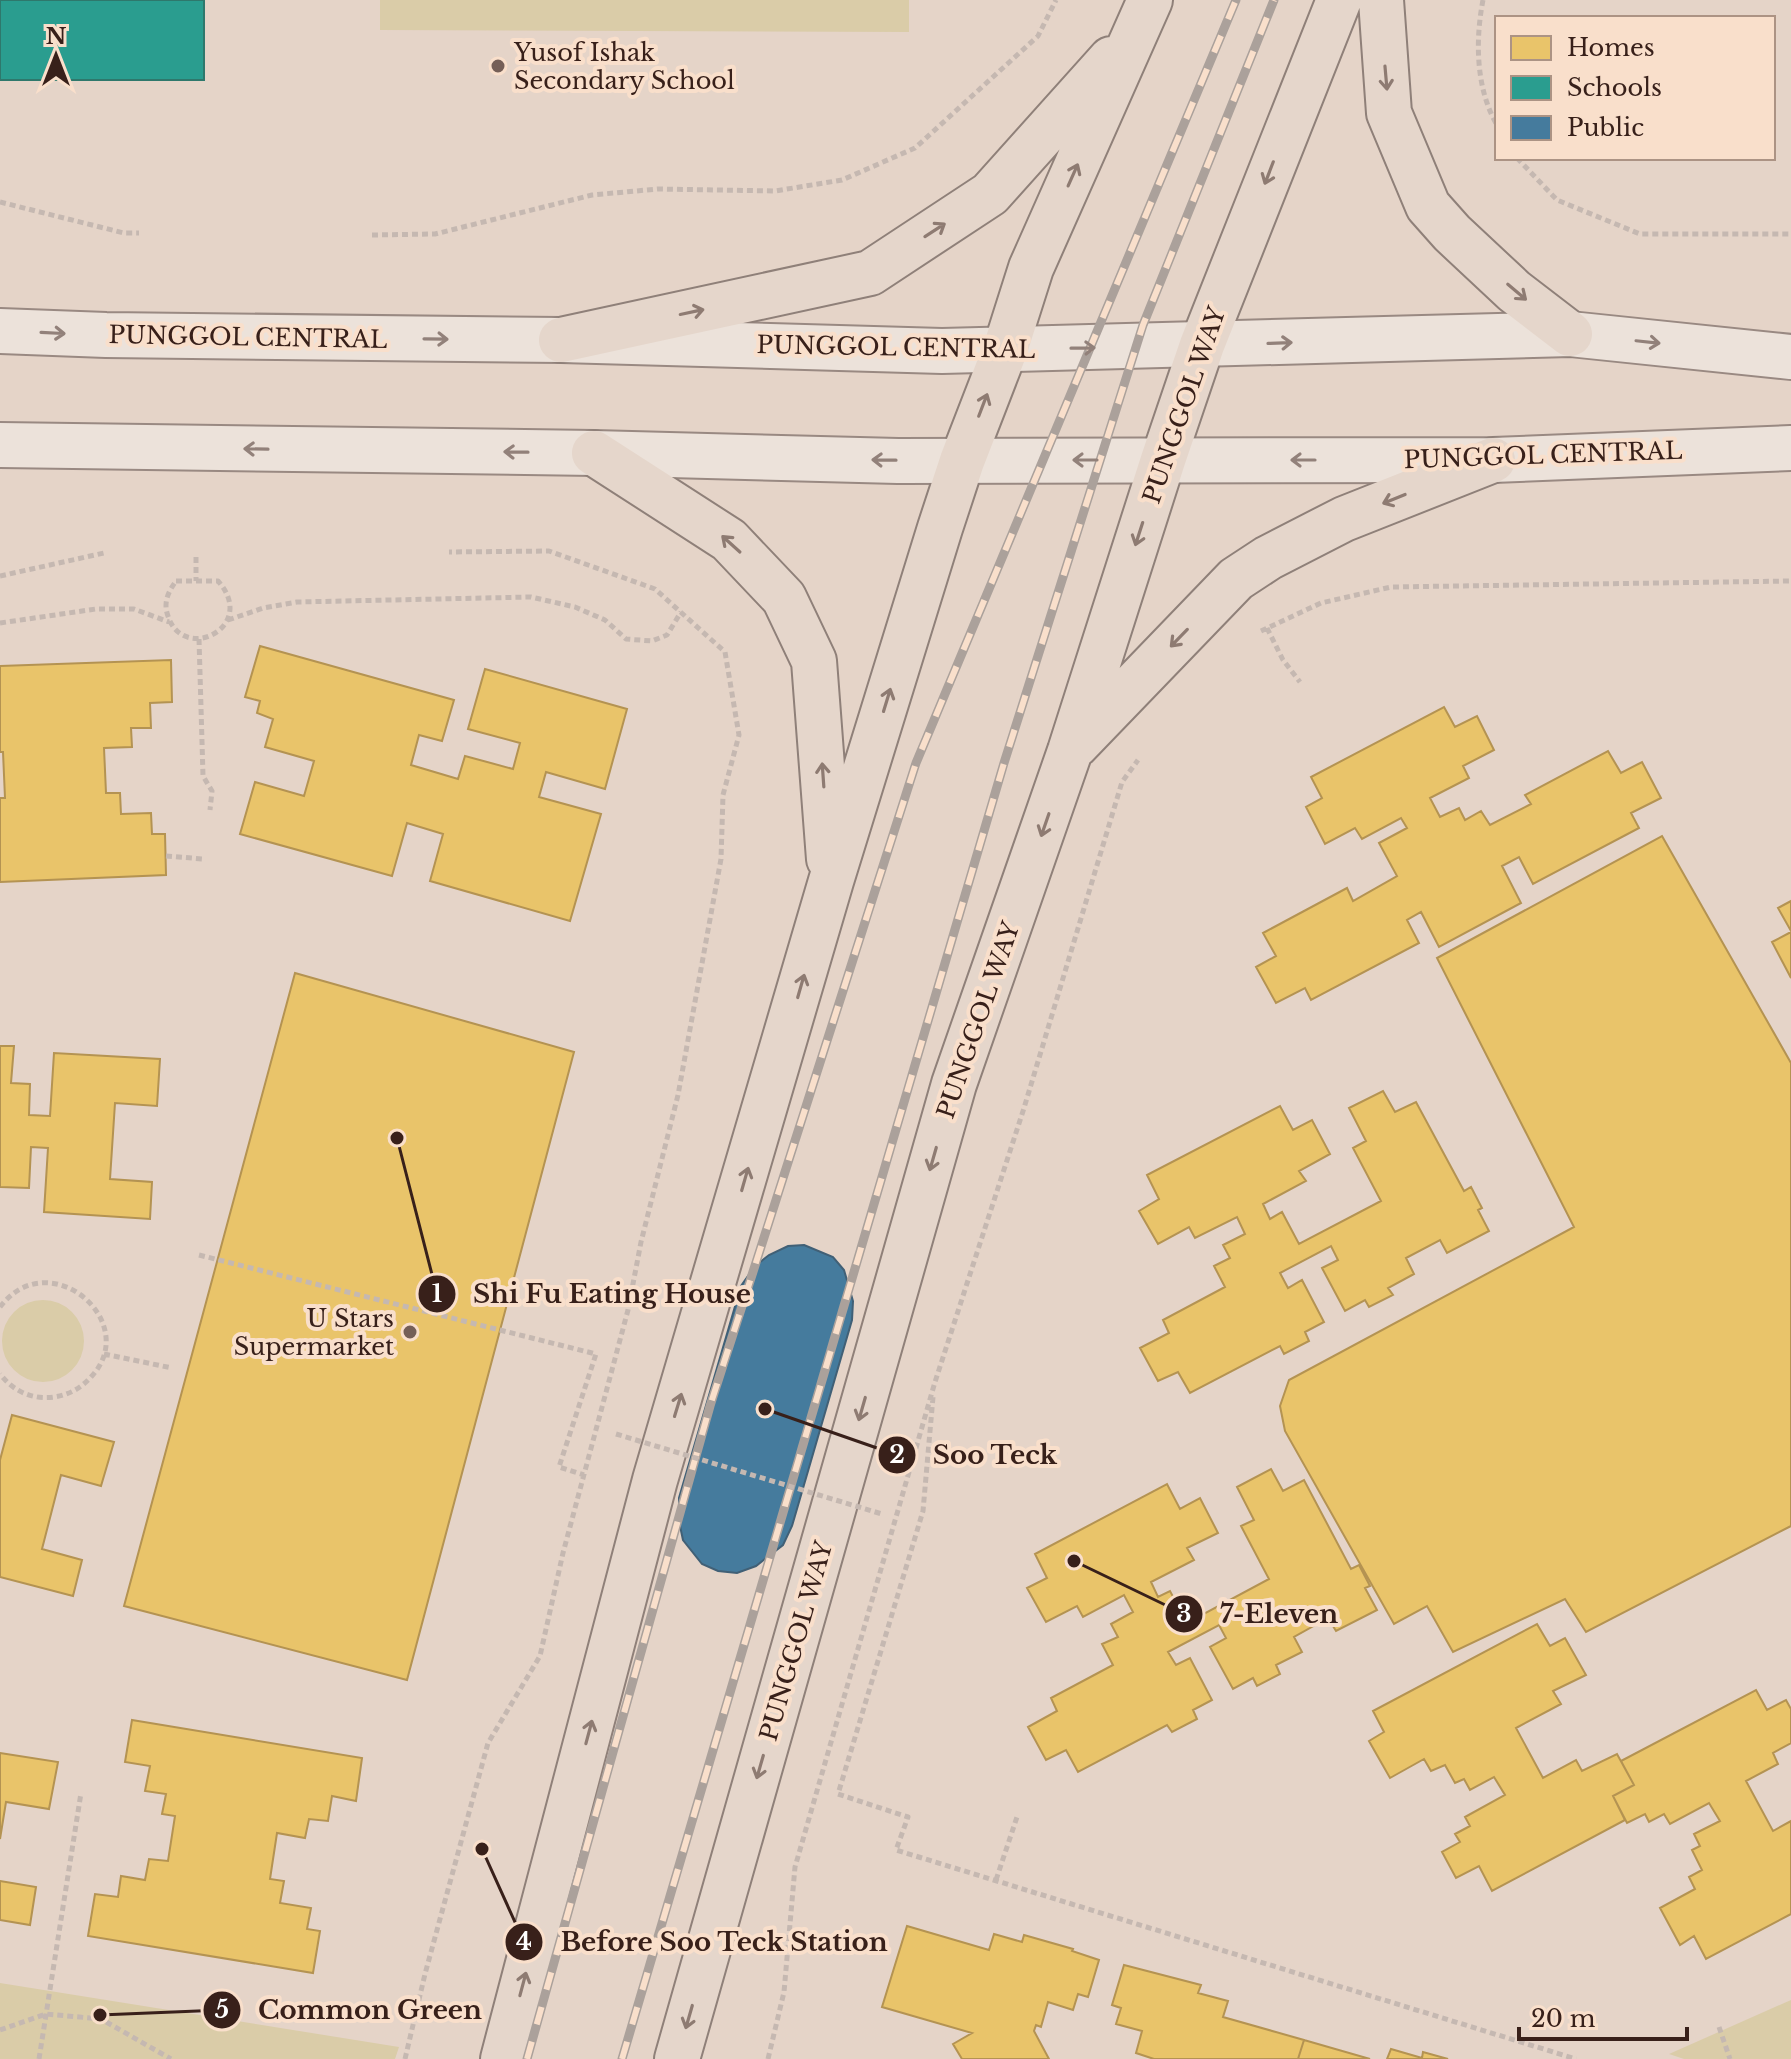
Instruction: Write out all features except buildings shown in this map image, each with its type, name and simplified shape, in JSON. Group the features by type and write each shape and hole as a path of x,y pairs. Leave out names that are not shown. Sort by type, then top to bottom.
{"main road":[{"name":"PUNGGOL WAY","path":"677,2059 954,1084 1070,751 1202,345 1339,0"},
{"path":"1381,0 1389,113 1428,206 1514,291 1570,334"},
{"path":"561,340 870,273 990,194 1143,15"},
{"path":"503,2059 655,1480 831,881 962,461 1005,350 1031,268 1143,15"},
{"name":"PUNGGOL CENTRAL","path":"0,331 561,340 942,351 1570,334 1791,357"},
{"name":"PUNGGOL CENTRAL","path":"0,445 962,461 1493,460 1791,448"},
{"path":"594,453 729,540 784,598 814,661 831,881"},
{"path":"1070,751 1236,579 1268,558 1344,519 1493,460"}],"path":[{"path":"372,235 435,234 592,195 658,189 775,191 842,180 915,148 1038,36 1056,0"},
{"path":"1483,0 1479,17 1479,58 1486,106 1495,122"},
{"path":"1519,160 1557,200 1640,234 1791,234"},
{"path":"0,202 124,233 139,233"},
{"path":"405,2059 488,1743 540,1656 628,1310 641,1242 678,1095 721,859 723,795 739,735 725,652 655,589 549,551 449,552"},
{"path":"0,576 104,553"},
{"path":"196,557 196,581"},
{"path":"228,620 230,600 218,581 176,581 170,590 166,601 170,622 175,630 185,636 199,639 215,635 228,620 263,608 297,602 531,597 575,607 605,620 626,639 652,641 667,635 681,612"},
{"path":"1253,635 1321,603 1391,587 1791,581"},
{"path":"0,623 96,609 134,609 170,622"},
{"path":"1267,628 1283,660 1300,682"},
{"path":"199,639 203,776 212,791 210,810"},
{"path":"768,2059 784,1992 795,1867 935,1382 1024,1108 1122,782 1140,757"},
{"path":"166,856 203,859"},
{"path":"199,1255 596,1354 559,1467 584,1475"},
{"path":"0,1307 7,1298 23,1288 41,1283 59,1284 76,1290 90,1302 101,1317 105,1335 104,1354 96,1372 83,1386 65,1395 44,1398 26,1394 8,1384 0,1374"},
{"path":"104,1354 172,1368"},
{"path":"922,1378 935,1382"},
{"path":"935,1382 923,1511 838,1794 908,1817 896,1850 1576,2059"},
{"path":"616,1434 882,1514"},
{"path":"39,2059 81,1793"},
{"path":"996,1880 1017,1817"},
{"path":"0,2030 46,2014 101,2019 171,2059"},
{"path":"1719,2027 1730,2059"}],"shaded area":[{"path":"380,0 909,0 909,32 380,30"},
{"path":"43,1300 59,1303 72,1312 81,1325 84,1341 81,1357 72,1370 59,1379 43,1382 27,1379 14,1370 5,1357 2,1341 5,1325 14,1312 27,1303"},
{"path":"0,1983 399,2047 395,2059 0,2059"},
{"path":"1791,2000 1791,2059 1684,2059 1669,2054"}],"railway":[{"path":"527,2059 710,1406 916,763 1236,0"},
{"path":"622,2059 1004,763 1143,325 1274,0"}],"place":[{"name":"Yusof Ishak Secondary School","path":"498,66"},
{"name":"Shi Fu Eating House","path":"397,1138"},
{"name":"U Stars Supermarket","path":"410,1332"},
{"name":"Soo Teck","path":"765,1409"},
{"name":"7-Eleven","path":"1074,1561"},
{"name":"Before Soo Teck Station","path":"482,1849"},
{"name":"Common Green","path":"100,2015"}]}
